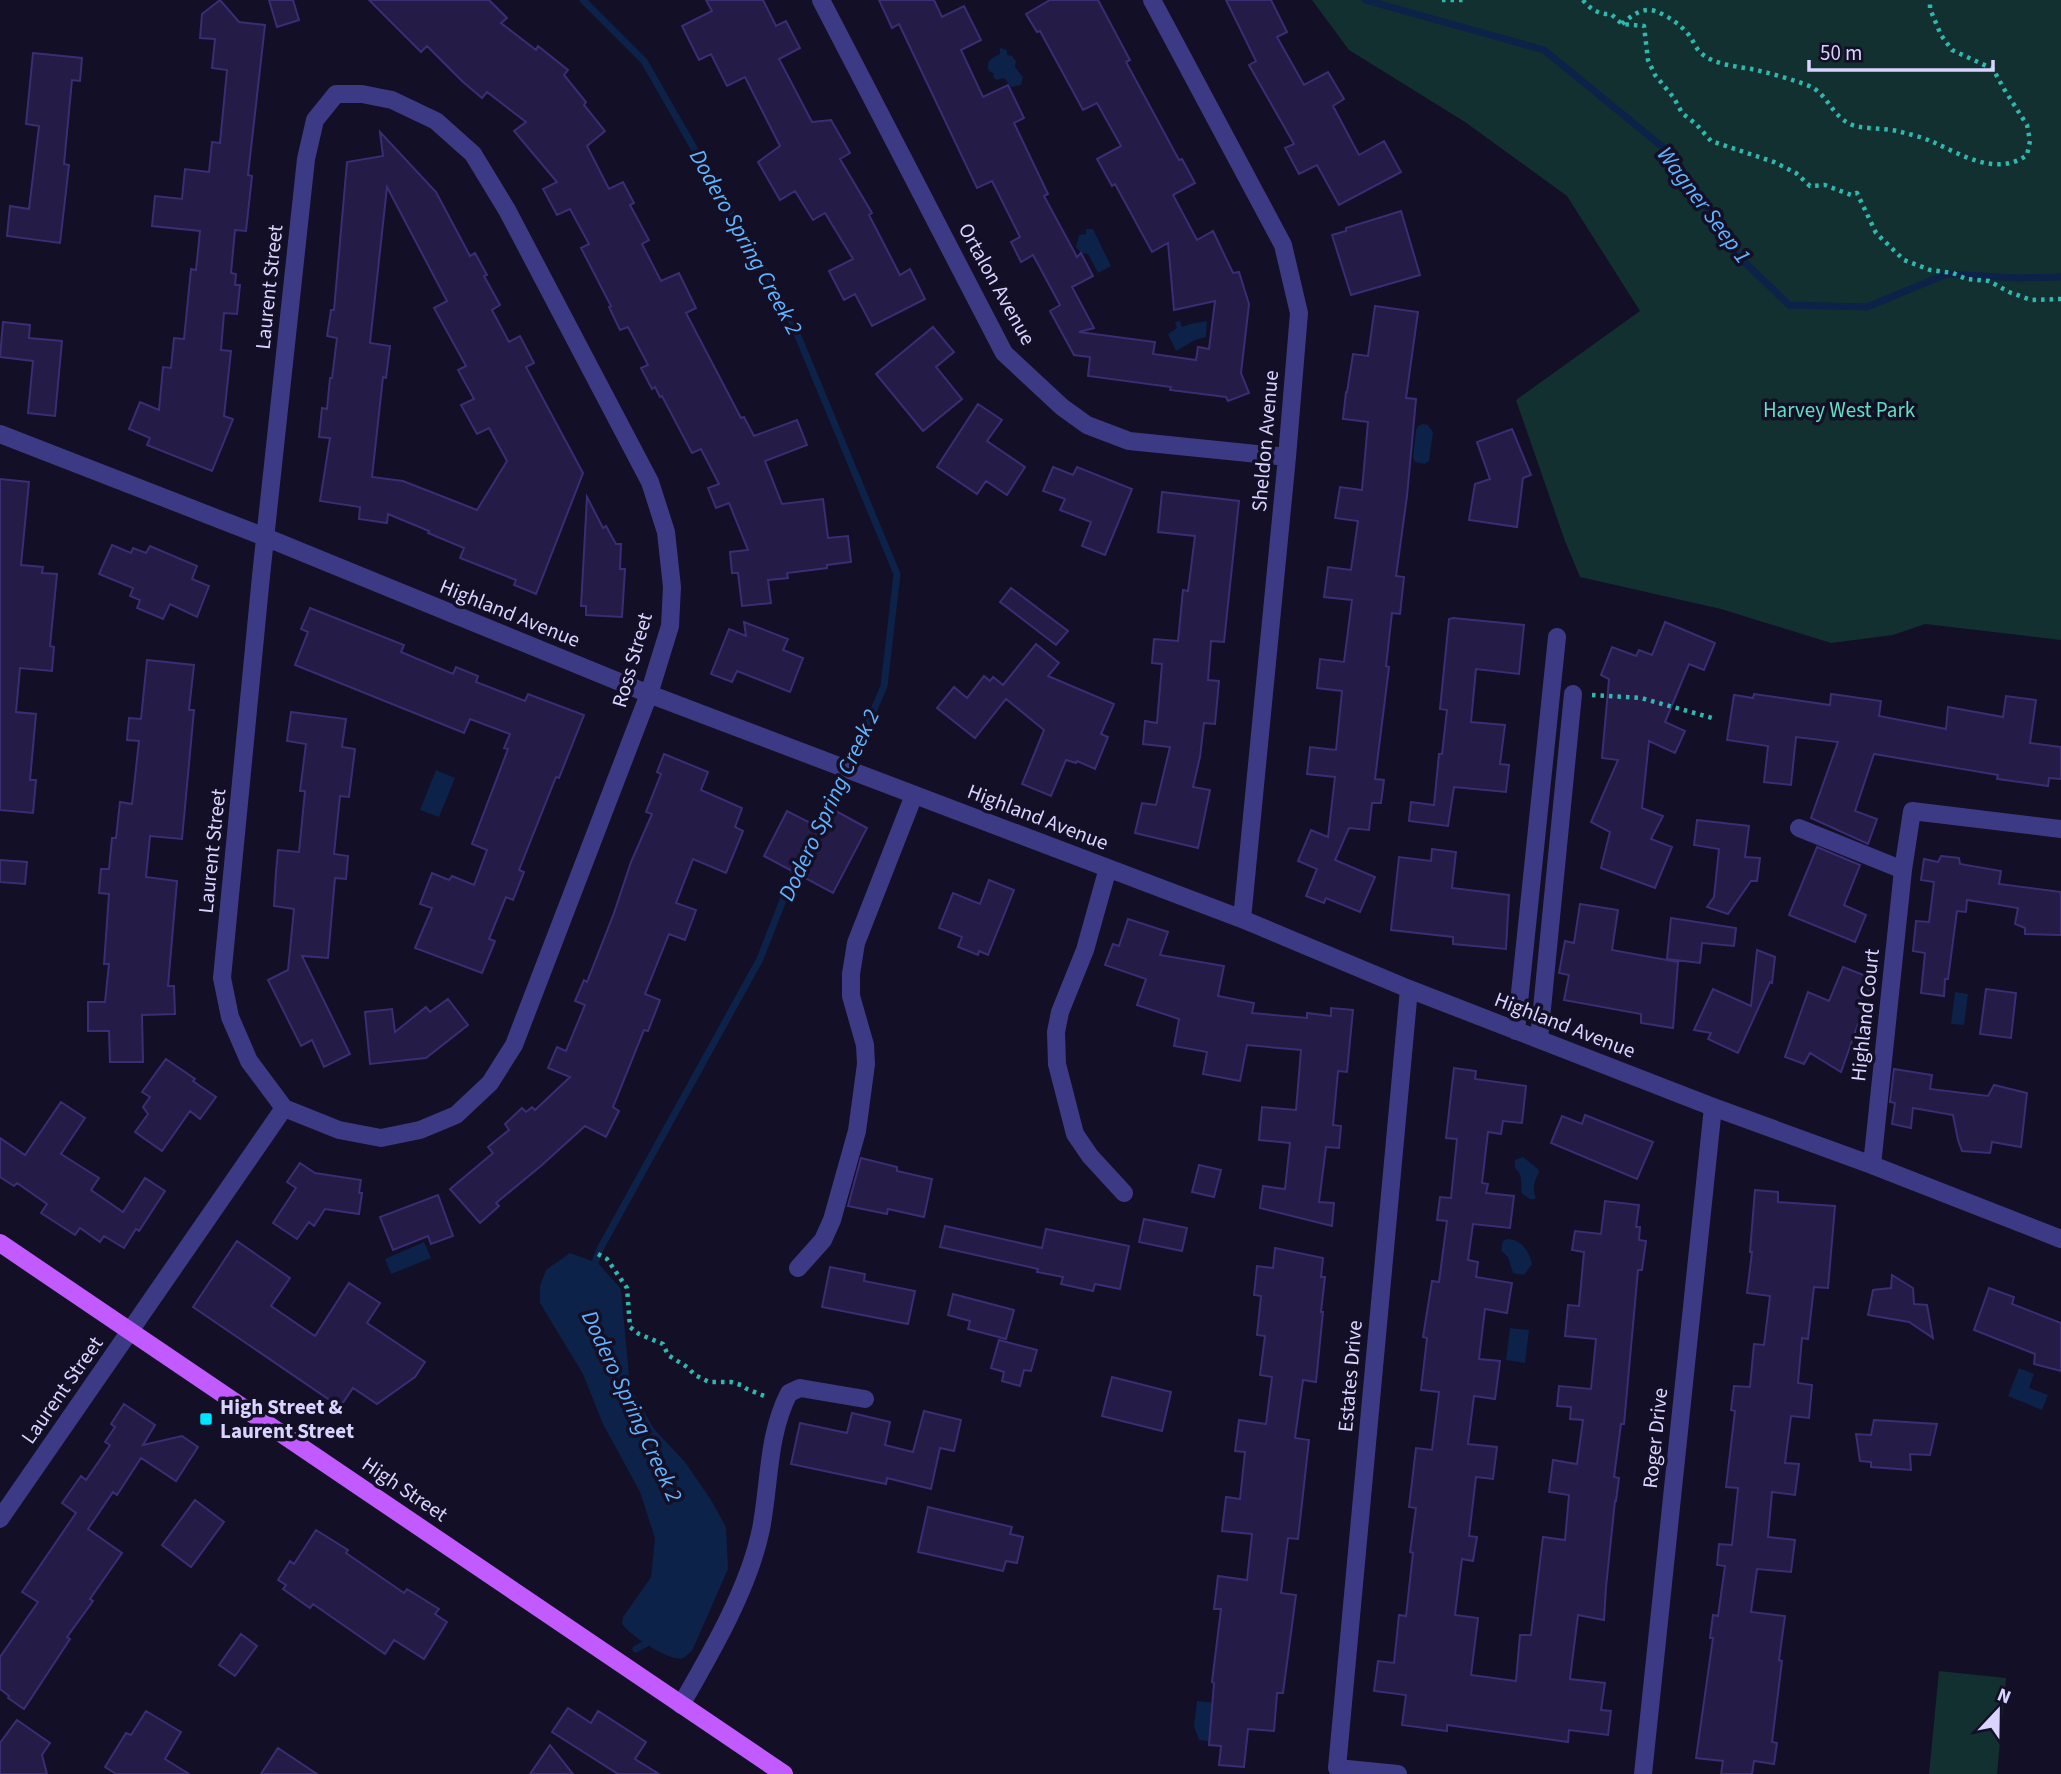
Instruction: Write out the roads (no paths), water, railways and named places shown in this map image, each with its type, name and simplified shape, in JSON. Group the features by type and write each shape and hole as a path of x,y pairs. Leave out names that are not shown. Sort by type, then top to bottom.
{"main road":[{"name":"High Street","path":"0,1243 784,1774"}],"street":[{"name":"Ortalon Avenue","path":"821,0 1004,353 1062,407 1087,425 1129,441 1287,457"},
{"name":"Sheldon Avenue","path":"1152,0 1283,245 1299,313 1242,919"},
{"name":"Laurent Street","path":"0,1519 284,1108 249,1061 230,1017 222,978 265,537 306,159 315,120 336,94"},
{"name":"Ross Street","path":"284,1108 338,1130 380,1138 420,1130 456,1115 490,1083 514,1045 649,694 670,625 672,587 666,532 650,482 507,210 473,154 436,121 393,100 362,94 336,94"},
{"name":"Highland Avenue","path":"0,434 265,537 649,694 1242,919 1516,1031 2061,1239"},
{"path":"1516,1031 1557,637"},
{"path":"1539,1039 1573,694"},
{"path":"798,1268 823,1240 832,1220 857,1132 866,1064 865,1045 852,996 851,974 856,943 914,795"},
{"name":"Highland Court","path":"1872,1165 1903,870 1912,811 2061,829"},
{"path":"1799,828 1903,870"},
{"path":"1108,868 1085,950 1060,1012 1056,1032 1057,1064 1075,1134 1090,1156 1124,1193"},
{"name":"Estates Drive","path":"1398,1774 1338,1768 1409,989"},
{"name":"Roger Drive","path":"1643,1774 1713,1107"},
{"path":"681,1705 716,1644 750,1567 761,1529 772,1443 781,1409 789,1393 800,1388 866,1399"}],"water":[{"path":"1000,48 1007,50 1007,55 1016,61 1015,67 1023,77 1021,85 1011,87 1004,78 996,80 994,74 989,71 989,62 1000,54"},
{"path":"1086,229 1093,229 1111,266 1098,273 1088,254 1081,253 1076,247 1079,235 1086,234"},
{"path":"1180,321 1182,327 1207,321 1206,337 1176,351 1168,334 1177,328 1175,322"},
{"path":"1423,424 1428,425 1433,432 1429,461 1425,464 1415,462 1413,457 1416,430"},
{"path":"436,770 455,778 439,817 420,810"},
{"path":"1955,992 1968,994 1964,1025 1951,1024"},
{"path":"1523,1157 1538,1169 1534,1199 1522,1194 1521,1177 1515,1168 1515,1160"},
{"path":"1507,1239 1520,1243 1529,1255 1532,1264 1524,1275 1513,1273 1508,1257 1501,1250 1503,1241"},
{"path":"424,1242 431,1258 391,1274 385,1259"},
{"path":"570,1253 598,1263 621,1289 630,1387 654,1429 685,1462 726,1527 728,1569 692,1651 683,1658 660,1652 641,1641 622,1624 623,1617 651,1577 655,1538 640,1492 603,1424 583,1374 540,1303 540,1286 546,1270"},
{"path":"1510,1328 1529,1330 1525,1363 1506,1360"},
{"path":"2019,1368 2034,1374 2029,1388 2048,1395 2042,1410 2008,1396"},
{"path":"1197,1701 1216,1703 1212,1742 1199,1740 1194,1726"}],"waterway":[{"name":"Dodero Spring Creek 2","path":"583,0 644,61 788,312 897,574 884,686 856,752 812,834"},
{"name":"Wagner Seep 1","path":"1365,0 1544,50 1670,153 1736,254 1789,305 1867,307 1947,274 2016,278 2061,277"},
{"name":"Dodero Spring Creek 2","path":"593,1268 600,1249 760,959 797,864"},
{"name":"Dodero Spring Creek 2","path":"636,1649 654,1639"}],"place":[{"name":"High Street & Laurent Street","path":"206,1419"}],"park label":[{"name":"Harvey West Park","path":"1839,410"}]}
